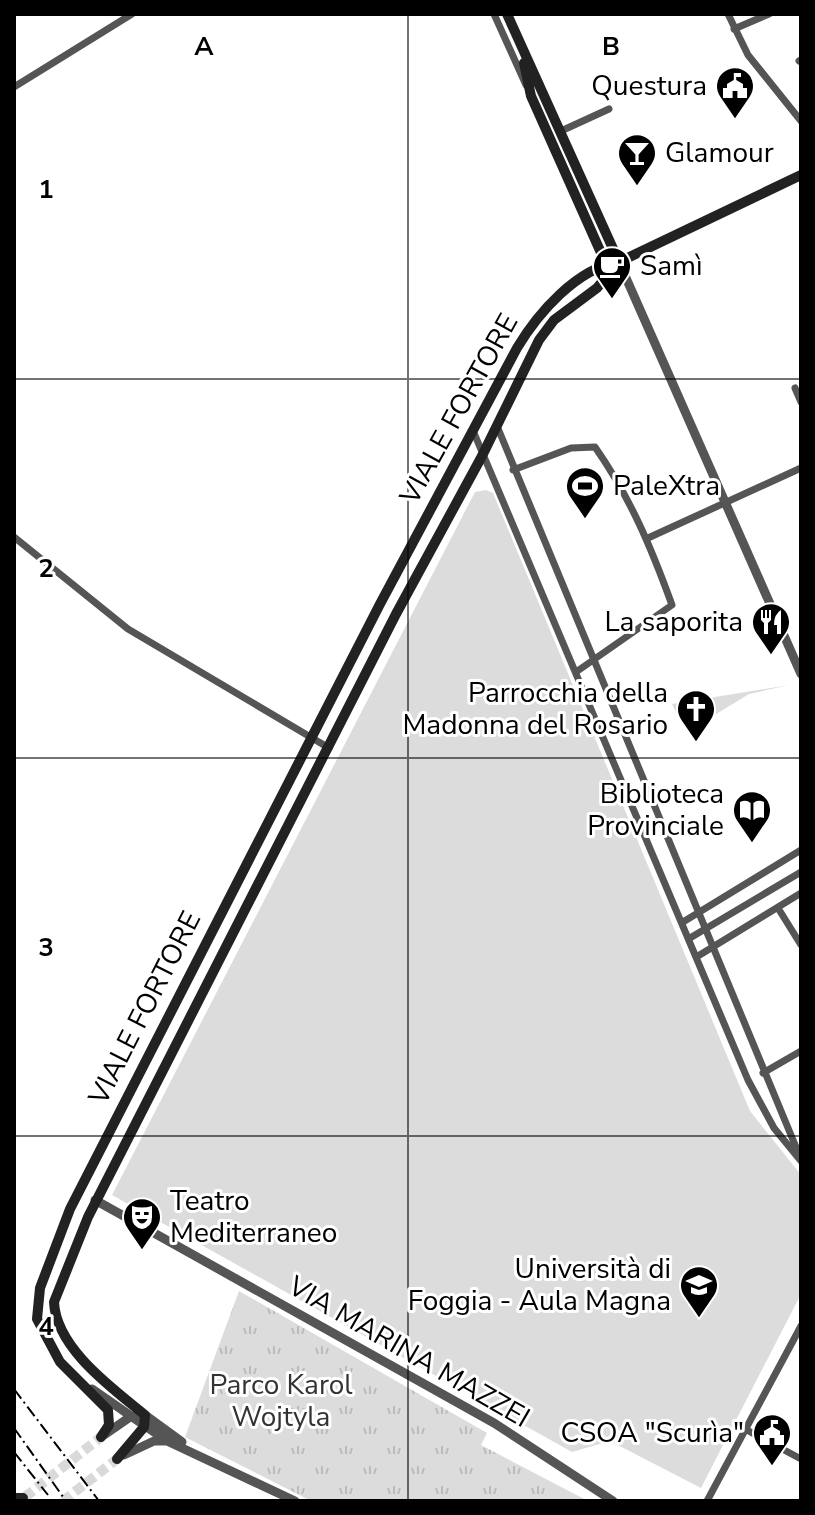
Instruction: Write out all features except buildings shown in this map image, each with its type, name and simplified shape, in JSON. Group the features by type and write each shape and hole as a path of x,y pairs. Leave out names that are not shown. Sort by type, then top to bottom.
{"main road":[{"path":"507,14 619,262 801,175"},
{"path":"520,44 531,96 606,264"},
{"name":"VIALE FORTORE","path":"86,1385 60,1362 40,1331 36,1307 80,1185 380,604 533,322 563,292 606,264 619,262"},
{"name":"VIALE FORTORE","path":"145,1415 72,1345 55,1316 54,1302 62,1280 95,1200 396,614 482,456 539,340 554,320 597,288 619,262"},
{"path":"380,604 396,614"},
{"path":"80,1185 95,1200"},
{"path":"86,1385 111,1418 101,1437"},
{"path":"117,1459 144,1427 145,1415"}],"street":[{"path":"14,87 132,14"},
{"path":"497,14 520,44"},
{"path":"497,14 531,96"},
{"path":"728,14 748,55 801,121"},
{"path":"734,29 769,14"},
{"path":"561,131 609,109"},
{"path":"619,262 801,674"},
{"path":"795,388 801,402"},
{"path":"497,426 801,1160"},
{"path":"474,433 748,1080 774,1128 801,1160"},
{"path":"513,470 571,448 595,447 625,490 648,538 672,605 576,672"},
{"path":"648,538 801,468"},
{"path":"14,537 128,629 329,748"},
{"path":"683,922 801,850"},
{"path":"690,938 801,872"},
{"path":"698,956 801,893"},
{"path":"778,908 801,945"},
{"path":"721,1012 737,1006"},
{"path":"763,1073 801,1051"},
{"name":"VIA MARINA MAZZEI","path":"95,1200 494,1423 613,1501"},
{"path":"707,1501 801,1326"},
{"name":"VIALE FORTORE","path":"86,1385 144,1427 167,1441 193,1451"},
{"path":"101,1437 130,1417 145,1415 193,1451 295,1501"},
{"path":"745,1429 801,1459"},
{"path":"117,1459 133,1449 167,1441"}],"green space":[{"path":"486,490 493,493 750,1111 801,1175 801,1294 701,1488 610,1441 572,1452 112,1195 475,492"},
{"path":"789,685 749,694 713,716 705,702 676,712 672,704"},
{"name":"Parco Karol Wojtyla","path":"239,1291 487,1433 481,1445 588,1501 311,1501 185,1437"}],"tunnel":[{"path":"25,1497 101,1437"},
{"path":"63,1501 117,1459"}],"railway":[{"path":"14,1389 99,1501"},
{"path":"14,1428 66,1501"},
{"path":"14,1452 48,1495"}],"place":[{"name":"Questura","path":"735,120"},
{"name":"Glamour","path":"637,187"},
{"name":"Samì","path":"612,300"},
{"name":"PaleXtra","path":"585,520"},
{"name":"La saporita","path":"771,656"},
{"name":"Parrocchia della Madonna del Rosario","path":"696,743"},
{"name":"Biblioteca Provinciale","path":"752,844"},
{"name":"Teatro Mediterraneo","path":"142,1251"},
{"name":"Università di Foggia - Aula Magna","path":"699,1319"},
{"name":"CSOA \"Scurìa\"","path":"772,1467"}]}
